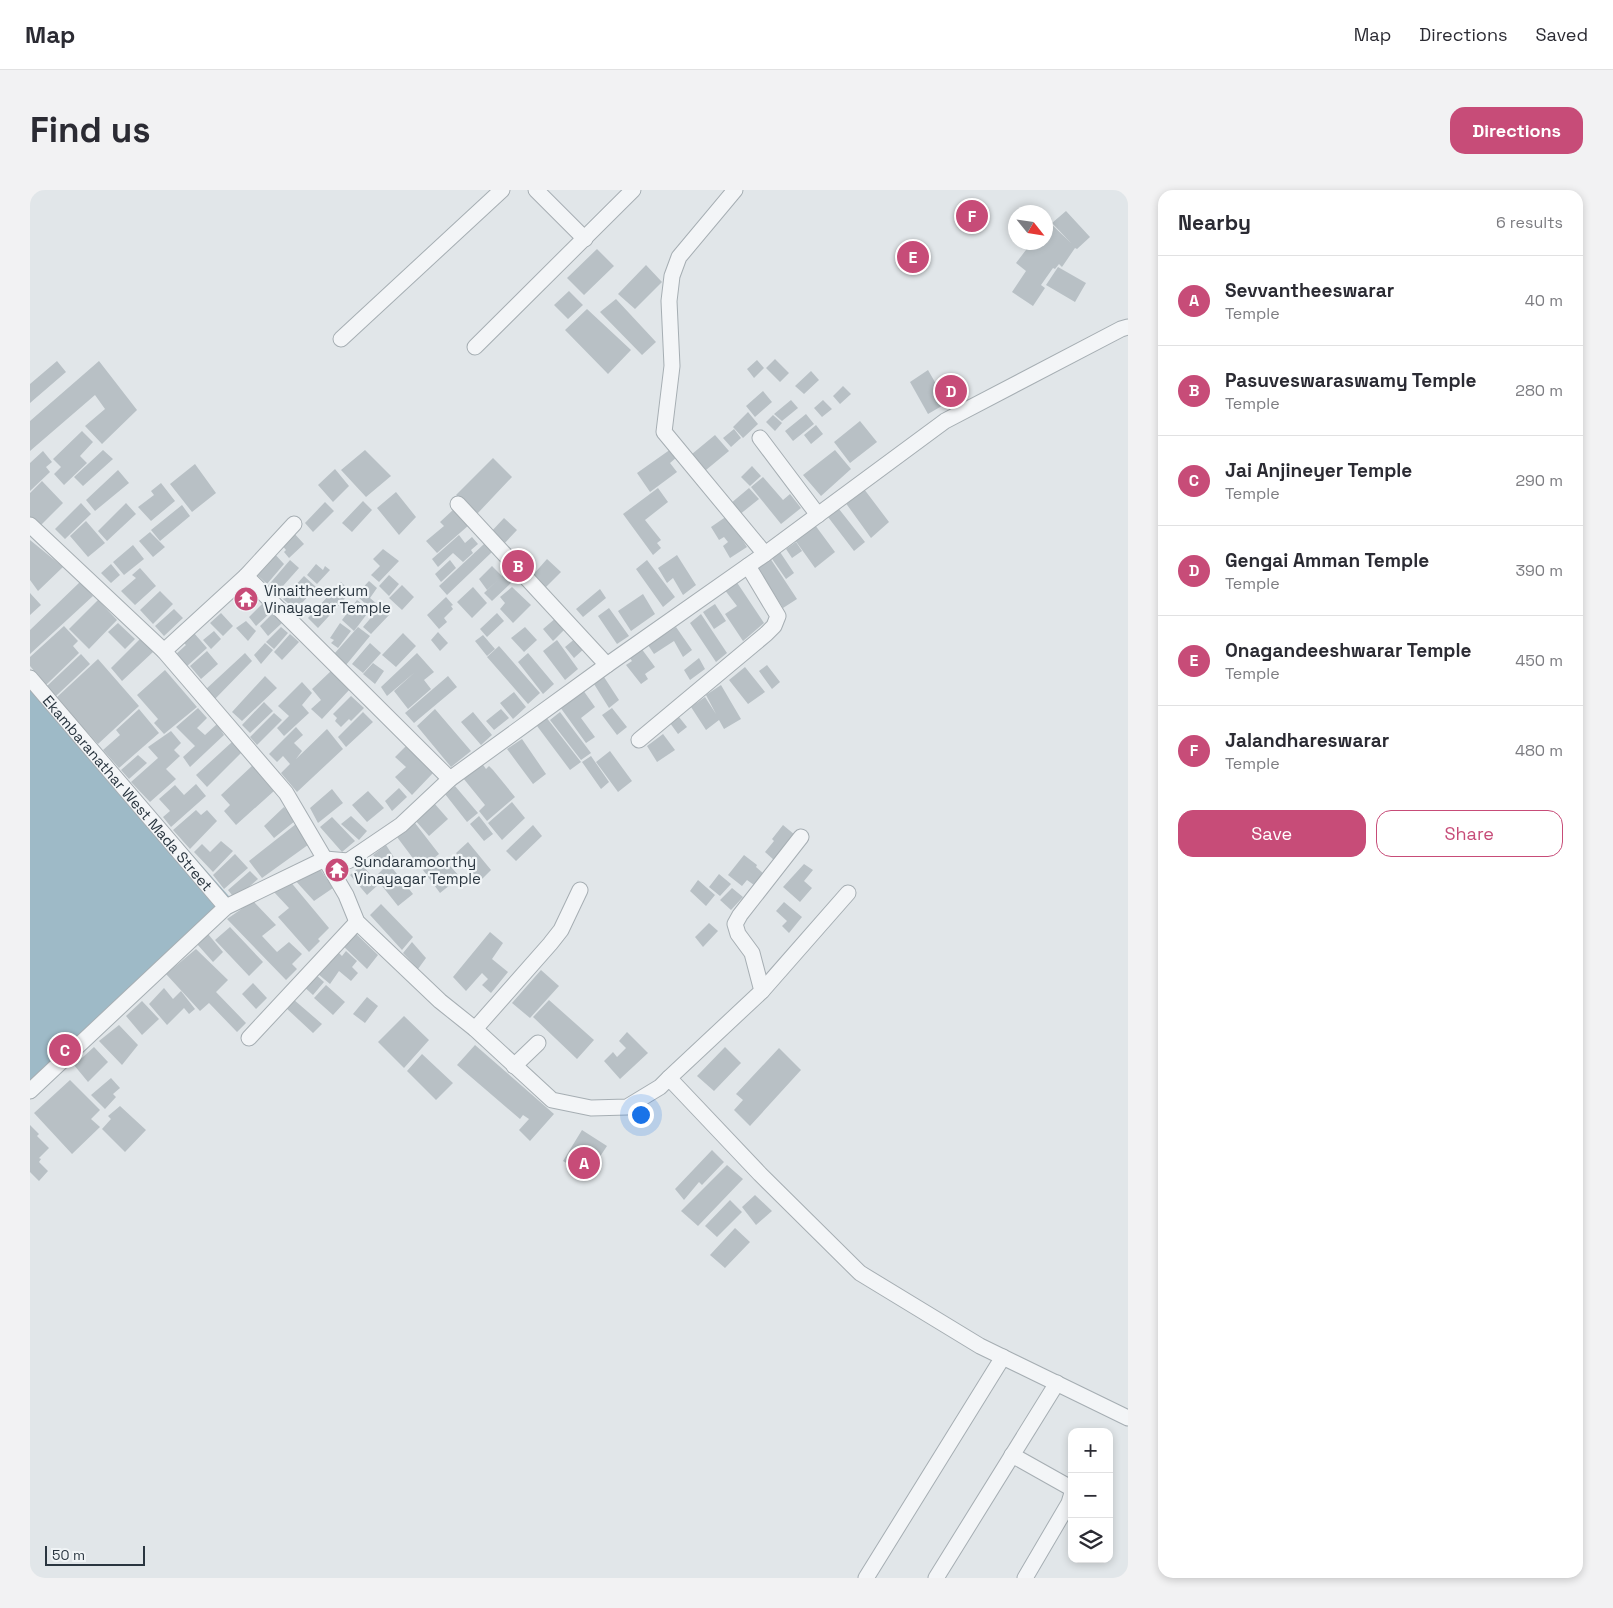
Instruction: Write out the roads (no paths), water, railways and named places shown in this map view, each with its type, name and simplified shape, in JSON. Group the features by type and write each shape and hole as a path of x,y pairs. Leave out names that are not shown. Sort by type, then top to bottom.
{"street":[{"path":"342,339 502,190"},
{"path":"536,190 585,239"},
{"path":"475,348 633,190"},
{"path":"735,190 679,257 672,276 669,301 672,366 664,432 765,554"},
{"path":"30,1090 226,907 325,859 348,861 401,825 450,779 607,665 765,554 946,421 1128,327"},
{"path":"760,438 818,515"},
{"path":"458,504 607,665"},
{"path":"30,524 164,651 286,794 346,895 357,922 440,1001 475,1029 552,1100 591,1108 626,1107 660,1087 762,991 848,892"},
{"path":"164,651 246,576 294,524"},
{"path":"639,740 774,626 778,616 748,566"},
{"path":"246,576 450,779"},
{"name":"Ekambaranathar West Mada Street","path":"30,678 226,907"},
{"path":"762,991 752,953 738,934 735,924 801,837"},
{"path":"475,1029 561,930 580,890"},
{"path":"249,1038 357,922"},
{"path":"514,1066 538,1044"},
{"path":"669,1078 760,1174 860,1273 980,1346 1128,1418"},
{"path":"866,1578 1003,1357"},
{"path":"936,1578 1057,1383"},
{"path":"1012,1455 1068,1486"},
{"path":"1026,1578 1068,1506"}],"water":[{"path":"30,672 235,903 30,1086"}],"place":[{"name":"Jalandhareswarar","path":"972,216"},
{"name":"Onagandeeshwarar Temple","path":"913,257"},
{"name":"Gengai Amman Temple","path":"951,391"},
{"name":"Pasuveswaraswamy Temple","path":"518,566"},
{"name":"Vinaitheerkum Vinayagar Temple","path":"246,599"},
{"name":"Sundaramoorthy Vinayagar Temple","path":"337,870"},
{"name":"Jai Anjineyer Temple","path":"65,1050"},
{"name":"Sevvantheeswarar","path":"584,1163"}]}
